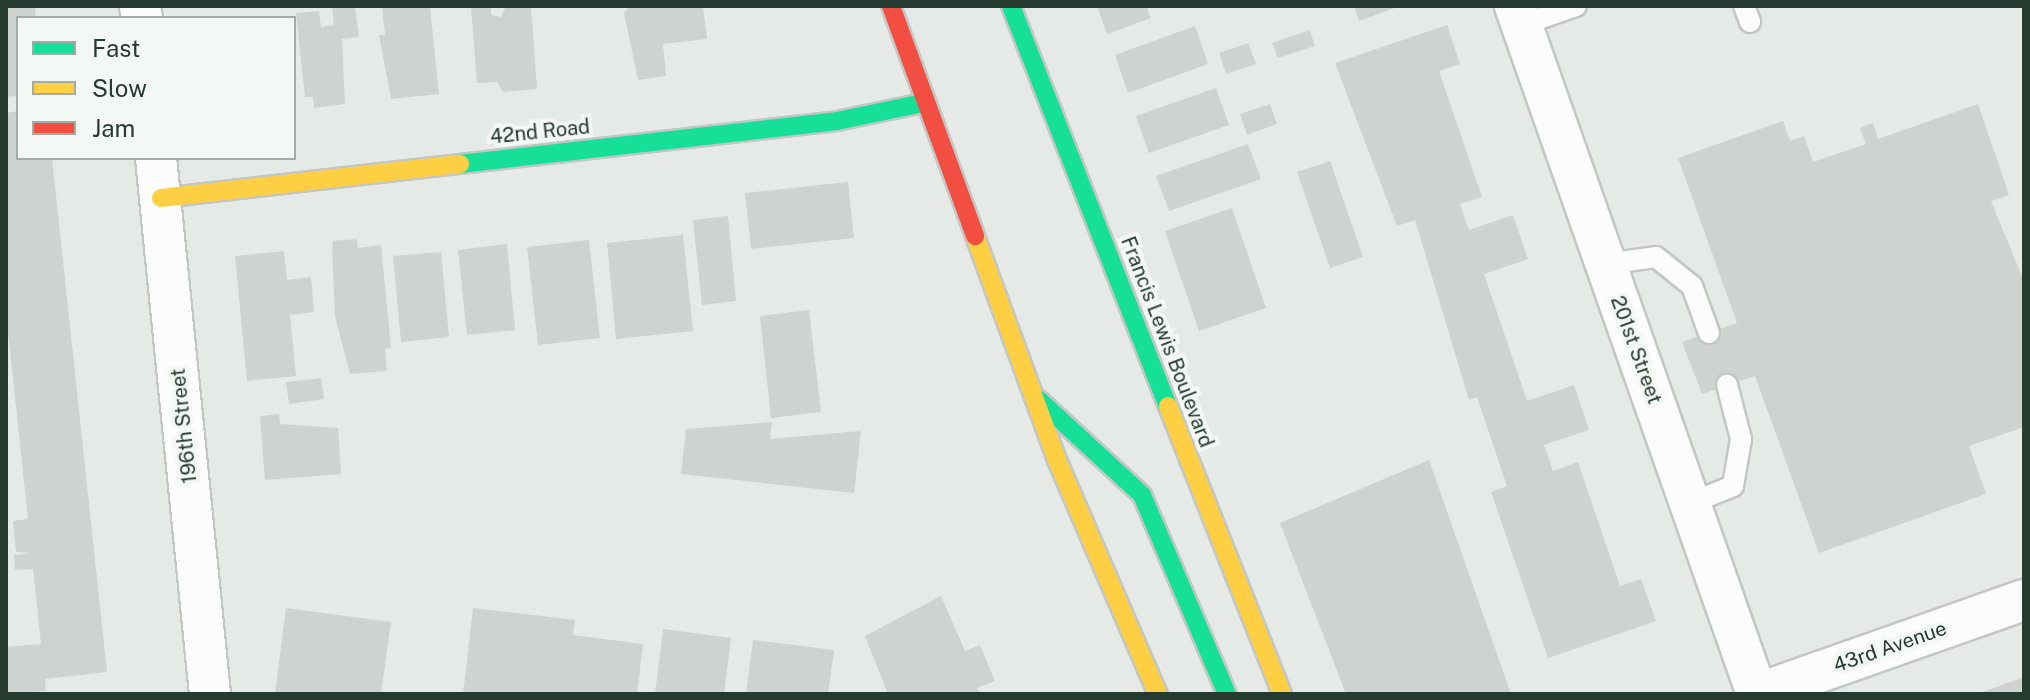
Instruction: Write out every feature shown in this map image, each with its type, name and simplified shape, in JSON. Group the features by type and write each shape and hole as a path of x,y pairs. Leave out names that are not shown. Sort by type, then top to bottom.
{"main road":[{"path":"891,6 923,103 1031,393 1158,694"},
{"name":"Francis Lewis Boulevard","path":"1011,6 1282,694"},
{"name":"42nd Road","path":"161,198 837,121 923,103"},
{"path":"1031,393 1142,495 1227,694"}],"street":[{"name":"201st Street","path":"1518,15 1757,694"},
{"name":"196th Street","path":"156,160 210,694"},
{"name":"43rd Avenue","path":"1757,694 2024,600"}],"lane":[{"path":"1518,15 1576,6"},
{"path":"1605,264 1656,257 1692,286 1709,333"},
{"path":"1691,503 1733,486 1741,439 1727,385"}],"building":[{"path":"6,6 35,6 36,16 16,16 16,96 6,97"},
{"path":"332,6 355,6 359,37 342,39 345,104 314,108 313,97 305,97 296,13 319,11 321,27 334,25"},
{"path":"382,6 430,6 439,94 391,99 379,35 385,35"},
{"path":"471,6 491,6 491,15 501,17 506,6 531,6 537,89 503,92 497,82 477,83"},
{"path":"630,6 703,6 707,39 663,44 666,76 638,80 624,13"},
{"path":"1097,6 1146,6 1151,18 1107,34"},
{"path":"1354,6 1400,6 1359,21"},
{"path":"1447,25 1460,64 1439,71 1482,197 1460,204 1469,230 1513,215 1528,259 1484,274 1527,401 1574,385 1589,430 1544,445 1553,471 1578,462 1620,586 1641,579 1656,621 1548,658 1491,492 1507,486 1477,397 1469,400 1415,220 1397,226 1335,63"},
{"path":"1195,26 1208,64 1128,93 1115,55"},
{"path":"1310,30 1315,46 1278,58 1272,43"},
{"path":"1248,43 1256,64 1226,74 1219,53"},
{"path":"1216,88 1229,125 1149,153 1136,116"},
{"path":"1270,104 1277,124 1247,135 1240,114"},
{"path":"1978,104 2009,195 1991,201 2024,281 2024,427 1969,446 1986,494 1819,553 1755,376 1702,394 1682,342 1737,323 1678,158 1783,121 1790,141 1804,136 1813,162 1866,144 1860,128 1873,123 1878,139"},
{"path":"16,111 16,160 52,160 107,672 45,679 46,691 6,694 6,647 41,644 33,569 15,570 14,555 32,553 16,552 13,521 28,519 6,313 6,113"},
{"path":"1248,144 1261,179 1169,211 1156,176"},
{"path":"1330,161 1363,257 1330,268 1297,172"},
{"path":"848,182 854,238 751,249 745,193"},
{"path":"1232,208 1266,308 1199,331 1165,231"},
{"path":"728,216 736,301 702,305 693,220"},
{"path":"683,235 693,331 616,339 607,243"},
{"path":"357,239 358,248 381,245 391,348 385,349 387,371 350,374 335,316 333,241"},
{"path":"589,240 600,338 538,345 527,247"},
{"path":"507,244 515,330 467,335 458,250"},
{"path":"284,251 287,280 311,277 314,312 290,315 296,376 247,381 235,256"},
{"path":"441,252 449,337 401,342 393,256"},
{"path":"809,310 821,412 771,418 760,316"},
{"path":"321,378 324,399 289,404 286,382"},
{"path":"279,414 280,424 338,428 341,474 265,480 260,416"},
{"path":"772,422 770,439 861,431 854,493 681,474 686,429"},
{"path":"1429,460 1511,694 1346,694 1280,523"},
{"path":"941,596 965,651 980,645 995,681 977,688 980,694 888,694 865,636"},
{"path":"286,608 391,622 381,694 275,694"},
{"path":"473,608 575,620 573,635 643,644 637,694 463,694"},
{"path":"663,629 731,638 724,694 655,694"},
{"path":"753,640 834,650 828,694 746,694"},
{"path":"2024,677 2024,694 1977,694"}],"traffic: fast":[{"path":"1011,6 1168,406"},
{"path":"460,164 837,121 923,103"},
{"path":"1039,400 1142,495 1227,694"}],"traffic: slow":[{"path":"161,198 460,164"},
{"path":"975,236 1057,460 1158,694"},
{"path":"1168,406 1282,694"}],"traffic: jam":[{"path":"891,6 975,236"}]}
